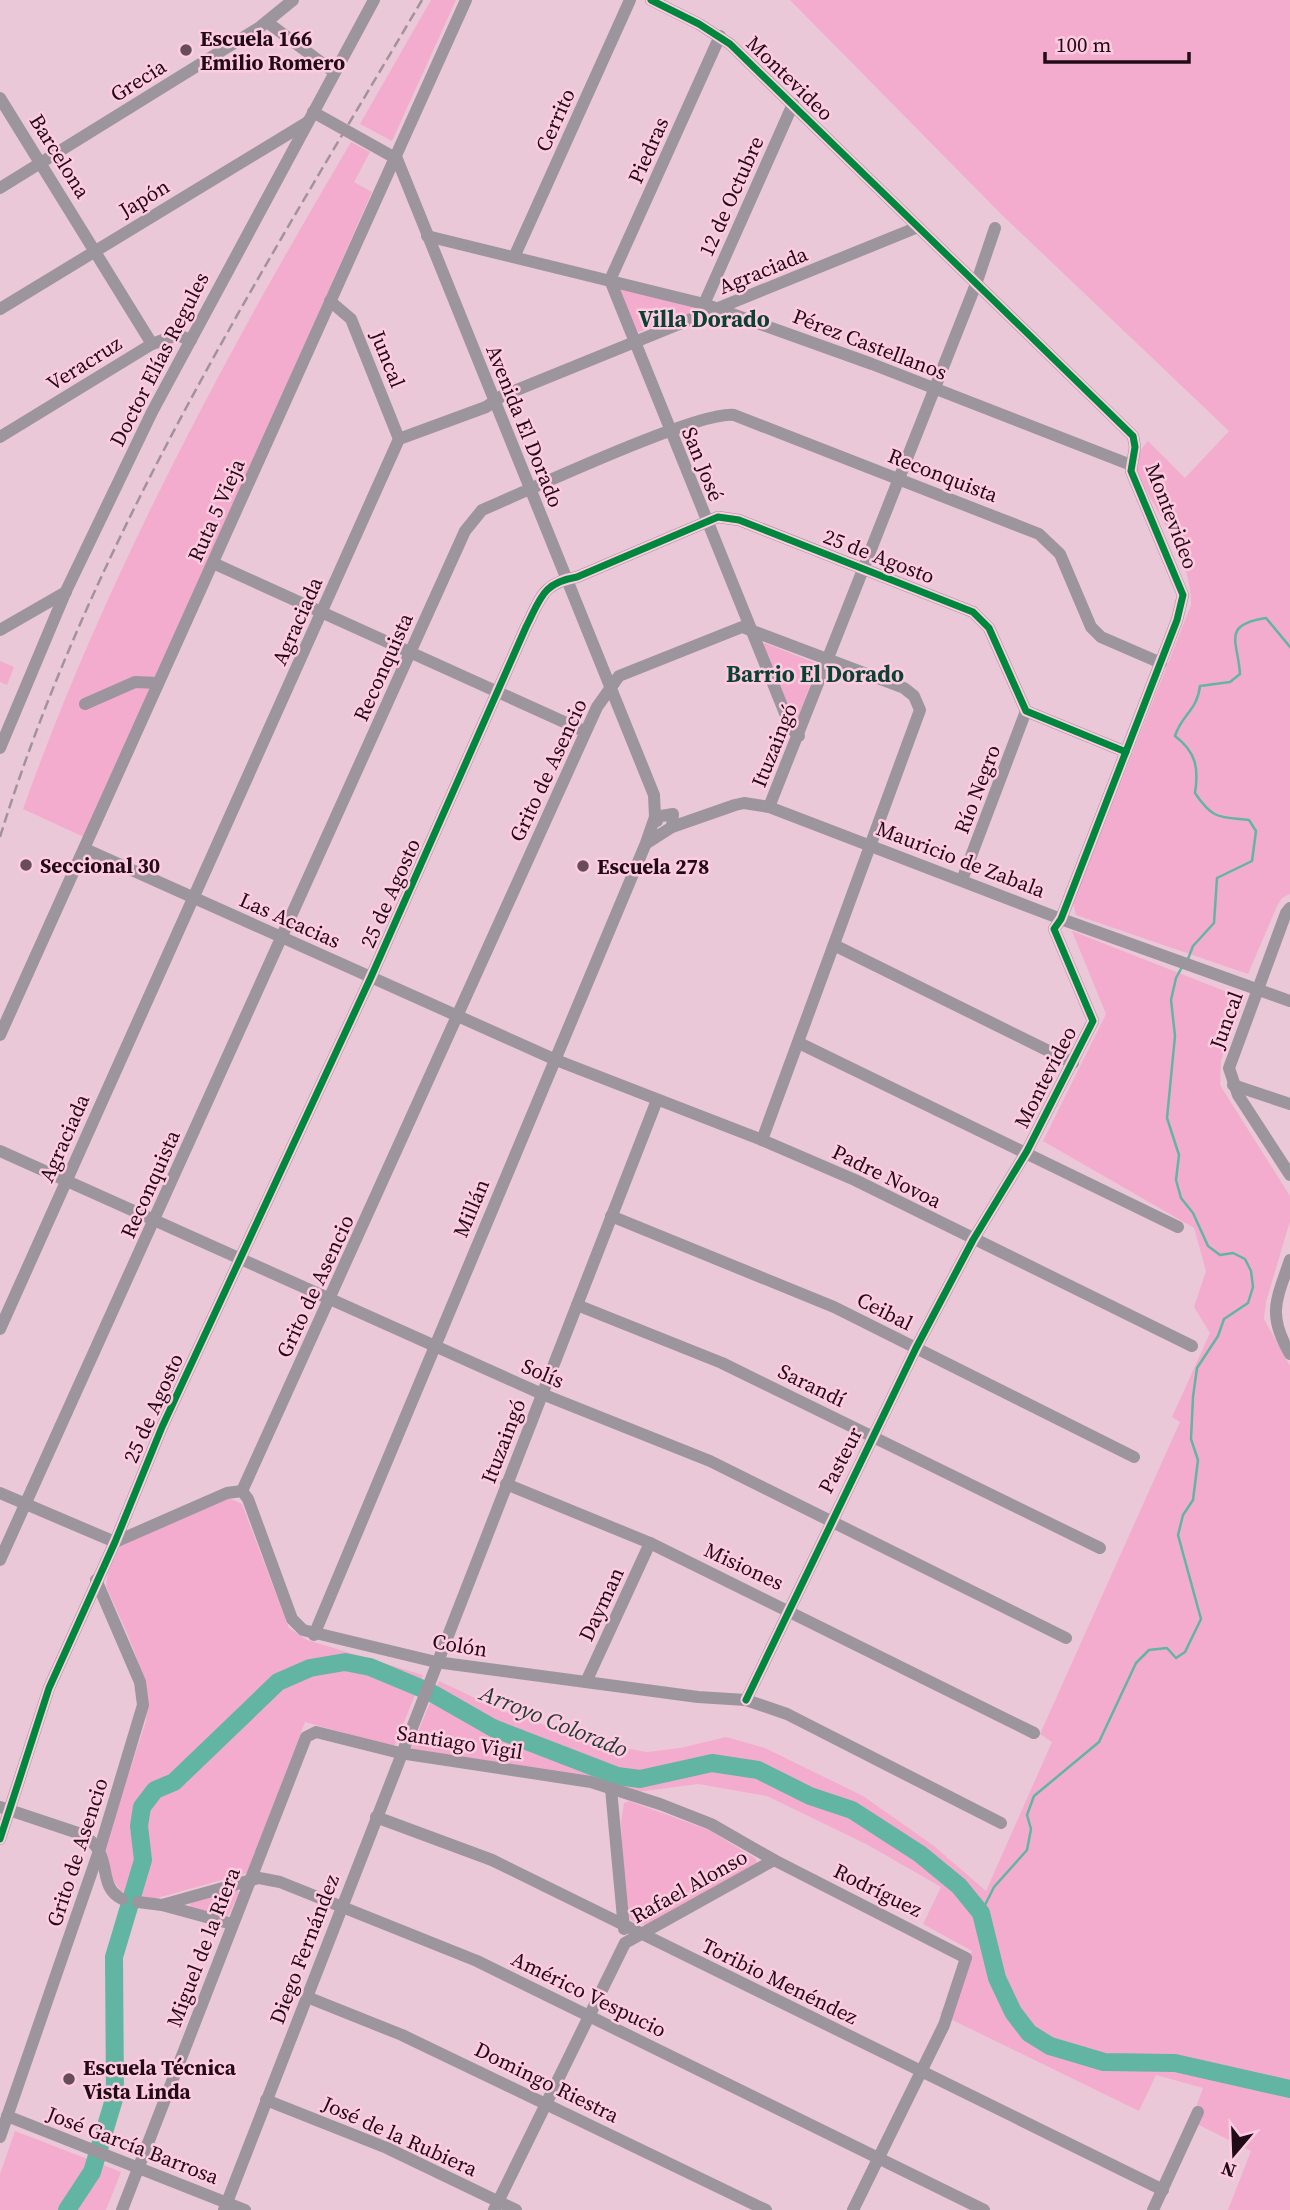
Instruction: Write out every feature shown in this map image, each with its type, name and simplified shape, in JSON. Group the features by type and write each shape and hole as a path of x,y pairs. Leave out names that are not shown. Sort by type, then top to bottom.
{"street":[{"name":"Grecia","path":"0,188 267,22 293,0"},
{"name":"Doctor Elías Regules","path":"1,744 66,592 152,412 374,0"},
{"name":"Ruta 5 Vieja","path":"0,1035 330,300 397,159 466,0"},
{"name":"Cerrito","path":"515,256 630,0"},
{"name":"Montevideo","path":"651,0 720,36 1133,436 1135,447 1132,465 1183,594 1181,611 1062,919 1054,933 1093,1021 1027,1151 972,1240"},
{"path":"267,22 334,72"},
{"name":"Piedras","path":"610,280 720,36"},
{"name":"Barcelona","path":"0,98 152,344"},
{"name":"12 de Octubre","path":"704,304 793,104"},
{"path":"310,117 397,159"},
{"name":"Japón","path":"0,309 310,117"},
{"name":"Avenida El Dorado","path":"397,159 654,796"},
{"name":"Agraciada","path":"0,1329 399,439 918,227"},
{"name":"Ituzaingó","path":"769,807 976,284 995,228"},
{"name":"Pérez Castellanos","path":"427,236 704,304 1132,465"},
{"name":"San José","path":"610,280 791,729 799,736"},
{"name":"Juncal","path":"330,300 351,319 399,439"},
{"name":"Veracruz","path":"0,437 152,344 177,335 191,340"},
{"name":"Reconquista","path":"0,1560 470,522 482,510 670,432 710,417 734,415 1039,534 1060,554 1091,627 1101,637 1161,663"},
{"name":"25 de Agosto","path":"0,1839 5,1809 49,1688 115,1542 162,1427 371,977 498,693 544,594 555,581 577,577 718,517 739,520 978,615 989,628 1026,711"},
{"path":"213,563 584,732"},
{"path":"0,631 66,592"},
{"name":"Grito de Asencio","path":"242,1491 584,732 609,687 619,676 735,627 749,627"},
{"path":"749,627 904,688 914,696 920,709 873,846 762,1140"},
{"path":"85,704 135,682 158,683"},
{"path":"1026,711 1126,752"},
{"name":"Río Negro","path":"962,880 1026,711"},
{"path":"654,796 673,814"},
{"name":"Millán","path":"314,1634 646,843 655,817 654,796"},
{"name":"Mauricio de Zabala","path":"646,843 669,829 744,803 769,807 1062,919 1290,1001"},
{"path":"655,817 669,829 673,814"},
{"path":"655,817 673,814 695,820"},
{"name":"Las Acacias","path":"85,849 556,1060"},
{"name":"Juncal","path":"1233,1085 1229,1068 1290,908"},
{"path":"836,946 1073,1063"},
{"path":"799,1043 1027,1151 1178,1227"},
{"name":"Padre Novoa","path":"556,1060 762,1140 855,1180 972,1240 1192,1346"},
{"path":"1233,1085 1290,1104"},
{"path":"1233,1085 1290,1175"},
{"name":"Ituzaingó","path":"421,1702 657,1100"},
{"name":"Solís","path":"0,1151 542,1394 710,1461 1066,1638"},
{"name":"Ceibal","path":"611,1216 789,1287 1134,1457"},
{"name":"Pasteur","path":"746,1700 829,1522 972,1240"},
{"path":"1290,1260 1276,1301 1275,1324 1290,1354"},
{"path":"1276,1301 1290,1306"},
{"name":"Sarandí","path":"577,1306 722,1363 1100,1548"},
{"name":"Misiones","path":"506,1484 650,1543 789,1608 1034,1733"},
{"path":"0,1493 115,1542 227,1493 242,1491"},
{"name":"Colón","path":"242,1491 248,1499 292,1619 303,1630 436,1662 698,1697 746,1700 787,1714 1001,1823"},
{"name":"Dayman","path":"586,1682 650,1543"},
{"name":"Grito de Asencio","path":"0,2135 100,1848 143,1705 140,1682 96,1580"},
{"name":"Diego Fernández","path":"225,2206 421,1702"},
{"name":"Santiago Vigil","path":"306,1737 316,1732 400,1754 591,1782 711,1824 774,1860"},
{"name":"Miguel de la Riera","path":"122,2210 306,1737"},
{"path":"611,1789 625,1943"},
{"path":"5,1809 81,1834 100,1848 109,1888 122,1899"},
{"name":"Toribio Menéndez","path":"376,1817 492,1860 1163,2190"},
{"name":"Rafael Alonso","path":"496,2206 625,1943 774,1860"},
{"name":"Rodríguez","path":"774,1860 964,1956 966,1960 944,2025 921,2071"},
{"name":"Américo Vespucio","path":"162,1905 259,1878 279,1882 477,1961 984,2210"},
{"name":"Américo Vespucio","path":"138,1902 162,1905 232,1924"},
{"name":"Domingo Riestra","path":"307,1997 402,2035 766,2210"},
{"path":"853,2210 921,2071"},
{"name":"José de la Rubiera","path":"266,2100 387,2148 496,2206 516,2210"},
{"path":"1153,2210 1198,2112"},
{"name":"José García Barrosa","path":"7,2116 225,2206 245,2210"}],"shaded area":[{"path":"431,0 456,0 392,141 360,124"},
{"path":"790,0 1290,0 1290,894 1282,898 1277,906 1248,974 1076,915 1073,903 1191,605 1190,588 1180,554 1138,474 1138,456 1148,441 1185,478 1229,431 1002,215"},
{"path":"351,142 370,152 354,182 372,192 86,838 23,809 56,722 130,551 171,468 258,304"},
{"path":"621,288 699,311 636,333 619,291"},
{"path":"765,643 818,664 798,717 793,717 763,646"},
{"path":"0,661 14,667 7,685 0,682"},
{"path":"1072,931 1245,999 1221,1060 1220,1085 1290,1196 1290,1221 1266,1302 1264,1319 1290,1366 1290,2210 1228,2210 1251,2151 1191,2121 1203,2088 1156,2075 1139,2111 940,2014 972,1951 923,1924 941,1887 868,1845 767,1796 698,1784 637,1792 580,1774 411,1749 439,1681 500,1710 602,1744 647,1752 680,1748 726,1737 765,1748 863,1796 934,1846 986,1891 1052,1742 1040,1734 1180,1422 1172,1417 1210,1333 1194,1307 1206,1271 1194,1228 1043,1141 1106,1014"},
{"path":"229,1498 242,1504 289,1628 307,1640 423,1675 394,1747 305,1722 247,1873 150,1900 121,1891 113,1880 105,1846 146,1721 140,1669 106,1586 108,1572 121,1545"},
{"path":"629,1801 709,1830 756,1859 757,1866 646,1925 635,1922 628,1916 625,1908 621,1822 624,1803"},
{"path":"237,1890 239,1893 228,1916 189,1908 191,1903"},
{"path":"15,2131 121,2172 106,2210 0,2210 0,2174"}],"waterway":[{"path":"1188,959 1193,946 1214,923 1217,878 1252,861 1256,831 1249,820 1218,816 1201,802 1195,793 1197,776 1192,754 1175,736 1181,722 1193,707 1200,686 1230,682 1240,674 1235,636 1243,625 1266,618 1290,647"},
{"path":"981,1913 994,1887 1027,1850 1031,1829 1027,1815 1034,1796 1099,1742 1136,1663 1149,1650 1167,1648 1176,1658 1185,1652 1201,1619 1178,1535 1183,1515 1193,1500 1198,1460 1191,1439 1197,1368 1218,1336 1224,1319 1248,1303 1253,1287 1251,1271 1245,1259 1233,1253 1220,1255 1208,1246 1193,1213 1181,1198 1176,1180 1179,1155 1167,1118 1175,1036 1171,1000 1176,978 1182,967"},
{"name":"Arroyo Colorado","path":"67,2210 92,2172 115,2096 114,1957 143,1860 139,1826 142,1807 155,1790 174,1782 278,1682 310,1668 345,1662 370,1667 430,1692 493,1728 617,1776 640,1779 712,1763 758,1770 810,1796 852,1810 920,1854 959,1886 981,1913 997,1978 1013,2012 1029,2033 1050,2046 1104,2062 1175,2063 1290,2089"}],"railway":[{"path":"0,837 38,726 83,617 133,511 244,304 422,0"}],"cycle path":[{"path":"651,0 699,24 730,44 1133,436 1135,447 1131,471 1183,595 1177,620 1061,919 1054,929 1093,1021 1027,1151 973,1240 916,1348 746,1700"},
{"path":"0,1839 49,1688 115,1542 162,1427 371,977 526,627 549,588 718,517 739,520 973,612 989,628 1026,711 1126,752"}],"place":[{"name":"Escuela 166 Emilio Romero","path":"186,50"},
{"name":"Seccional 30","path":"26,865"},
{"name":"Escuela 278","path":"583,866"},
{"name":"Escuela Técnica Vista Linda","path":"69,2079"}],"district":[{"name":"Villa Dorado","path":"704,319"},
{"name":"Barrio El Dorado","path":"815,674"}]}
